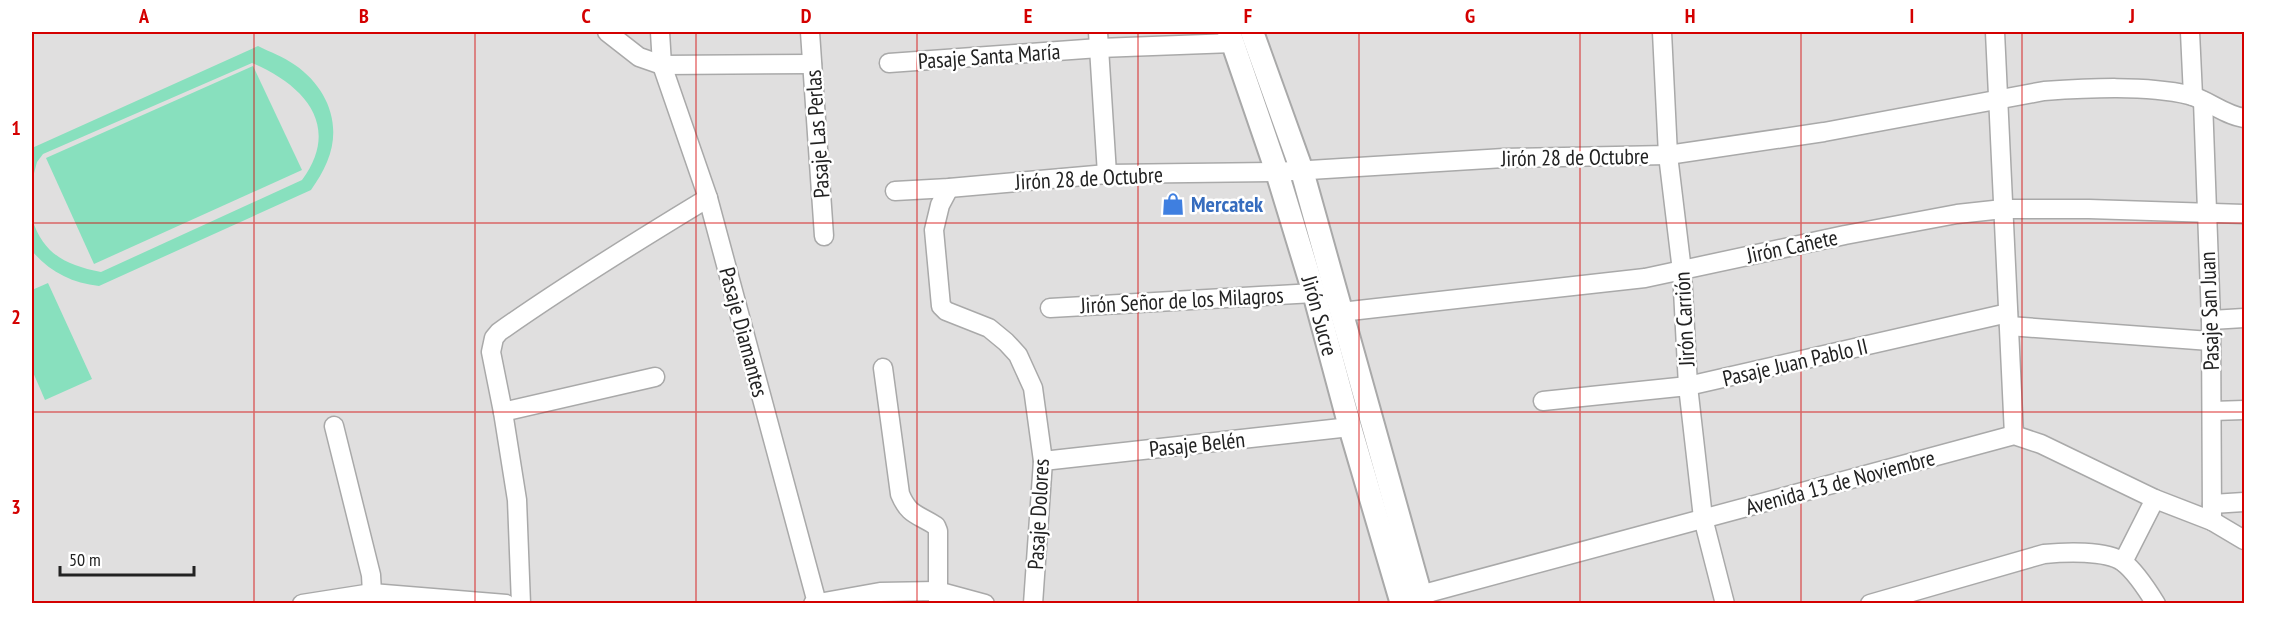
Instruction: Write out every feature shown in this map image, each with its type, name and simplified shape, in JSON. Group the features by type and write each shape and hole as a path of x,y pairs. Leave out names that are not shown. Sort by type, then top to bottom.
{"street":[{"path":"608,32 639,57 662,65 812,64"},
{"name":"Pasaje Diamantes","path":"660,32 662,65 708,198 815,603"},
{"name":"Pasaje Las Perlas","path":"810,32 824,236"},
{"name":"Jirón Sucre","path":"1252,32 1302,171 1341,312 1415,601"},
{"name":"Jirón Carrión","path":"1662,32 1668,155 1682,271 1688,386 1703,518 1725,603"},
{"path":"1995,32 2014,435 2041,444 2155,500 2212,513 2244,540"},
{"name":"Pasaje San Juan","path":"2190,32 2198,99 2211,320 2212,513"},
{"name":"Jirón Sucre","path":"1231,37 1277,172 1314,293 1350,427 1415,601"},
{"name":"Pasaje Santa María","path":"889,63 1098,40 1231,37"},
{"path":"1098,40 1107,174"},
{"name":"Jirón 28 de Octubre","path":"895,191 1107,174 1277,172 1504,158 1668,155 1824,132 2065,89 2164,90 2198,99 2236,117 2244,118"},
{"name":"Pasaje Dolores","path":"949,188 940,206 934,230 941,306 945,311 989,328 1018,355 1033,387 1043,461 1032,603"},
{"path":"521,603 517,500 491,352 494,338 499,332 615,253 708,198"},
{"name":"Jirón Cañete","path":"1341,312 1530,292 1682,271 1845,235 1957,214 2003,209 2244,214"},
{"name":"Jirón Señor de los Milagros","path":"1050,308 1314,293"},
{"path":"2211,320 2244,318"},
{"name":"Pasaje Juan Pablo II","path":"1543,401 1688,386 2008,319 2210,341"},
{"path":"883,368 900,494 909,510 936,526 938,531 938,597"},
{"path":"503,412 655,377"},
{"path":"2212,411 2244,410"},
{"path":"334,426 371,575 372,593"},
{"name":"Pasaje Belén","path":"1043,461 1350,427"},
{"name":"Avenida 13 de Noviembre","path":"1415,601 1703,518 2014,435"},
{"path":"2123,562 2155,500"},
{"path":"2212,513 2244,502"},
{"path":"1870,603 2044,554 2059,552 2102,555 2123,562 2156,603"},
{"path":"815,603 880,592 985,603"},
{"path":"302,603 372,593 507,603"}],"shaded area":[{"path":"32,32 2244,32 2244,603 32,603"}],"green space":[{"path":"258,46 295,65 306,74 316,84 329,108 333,134 332,148 324,169 311,190 99,286 71,279 54,271 32,251 32,219 50,250 67,262 101,272 302,180 313,160 318,142 317,125 312,110 301,95 287,83 252,63 43,154 37,162 32,181 32,148"},
{"path":"253,66 302,170 94,264 46,158"},
{"path":"48,283 92,379 45,400 32,370 32,290"}],"place":[{"name":"Mercatek","path":"1173,204"}]}
